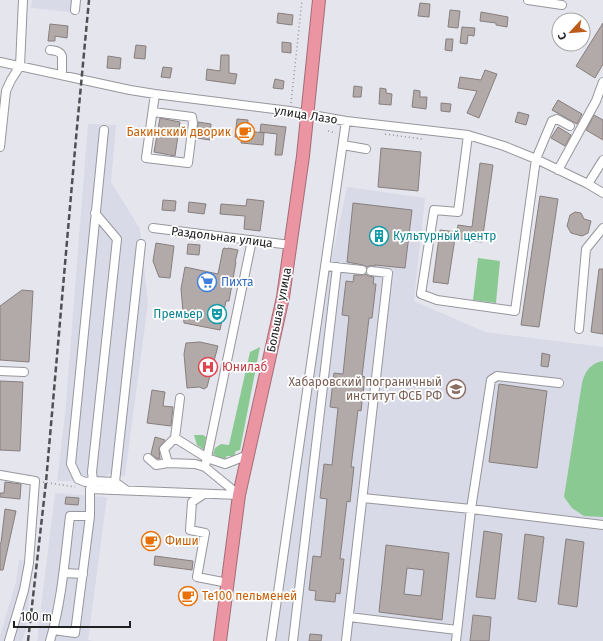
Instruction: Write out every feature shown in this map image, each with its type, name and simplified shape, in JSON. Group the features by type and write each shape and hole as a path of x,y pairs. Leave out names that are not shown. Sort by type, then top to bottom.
{"highway":[{"name":"Большая улица","path":"220,641 240,495 283,297 308,114 319,0"}],"street":[{"path":"0,143 6,91 20,66 23,0"},
{"path":"75,10 76,0"},
{"path":"528,0 562,5"},
{"path":"50,50 58,51 62,56 62,75"},
{"name":"улица Лазо","path":"0,62 155,94 290,111 346,121 468,135 504,146 536,159 588,184 603,193"},
{"path":"558,170 600,100 603,82"},
{"path":"153,112 192,118 193,123 188,163 146,158 155,94"},
{"path":"468,135 458,212 434,210 421,294 437,300 515,311 536,159 552,121 557,119 570,126"},
{"path":"271,641 346,121"},
{"path":"104,130 71,464 78,479 85,482 114,482 126,490"},
{"path":"343,145 366,149"},
{"path":"588,184 603,160"},
{"path":"93,481 92,472 117,238 95,213"},
{"name":"Раздольная улица","path":"153,228 291,245"},
{"path":"578,329 586,249 603,228"},
{"path":"205,467 252,240"},
{"path":"114,482 141,244"},
{"path":"325,266 388,273 346,641"},
{"path":"294,641 337,267"},
{"path":"0,371 24,372"},
{"path":"456,641 471,509 491,380 497,376 559,383"},
{"path":"168,463 164,449 175,438 180,398"},
{"path":"175,438 207,458 225,464 248,455"},
{"path":"148,458 156,465 168,463 195,464 205,467 240,495"},
{"path":"0,475 36,481 29,563 24,590 9,641"},
{"path":"53,630 75,632 90,516 90,489 240,495"},
{"path":"204,494 192,502 190,530 205,533 196,577 228,583"},
{"path":"363,498 603,525"},
{"path":"50,641 64,573 70,516 90,516"},
{"path":"64,573 83,574"},
{"path":"349,617 457,630"}],"path":[{"path":"290,111 302,0"},
{"path":"385,134 422,139"},
{"path":"36,481 75,486"}],"shaded area":[{"path":"32,0 72,0 71,12 31,8"},
{"path":"88,124 116,125 111,182 140,229 148,303 125,476 110,474 93,481 57,481 65,415"},
{"name":"Хабаровский пограничный институт ФСБ РФ","path":"347,187 425,198 414,301 485,332 603,347 603,641 276,641 317,327"},
{"path":"55,493 107,497 88,640 94,641 37,641"},
{"path":"19,560 33,561 26,629 22,641 0,641 0,636 16,582"}],"green space":[{"path":"478,258 500,261 496,303 473,300"},
{"path":"260,347 240,450 236,451 234,456 227,456 224,460 213,454 215,448 221,444 229,445 250,352"},
{"path":"603,361 603,517 584,516 572,508 564,497 582,383 589,368"},
{"path":"194,435 203,435 206,437 204,450 197,445"}],"building":[{"path":"420,3 430,4 429,17 418,16"},
{"path":"450,10 460,11 458,28 448,27"},
{"path":"481,12 508,17 507,27 496,25 496,23 480,21"},
{"path":"278,13 293,15 292,25 277,23"},
{"path":"603,23 603,64 595,78 576,66 585,52 591,52 591,42"},
{"path":"50,24 68,26 67,38 55,36 55,41 48,41"},
{"path":"462,27 475,28 474,36 468,35 467,44 460,43"},
{"path":"446,39 453,39 452,51 445,50"},
{"path":"282,42 291,43 291,53 282,52"},
{"path":"136,45 146,46 145,59 134,58"},
{"path":"221,55 229,55 229,73 237,74 235,84 206,80 207,69 220,71"},
{"path":"108,56 121,58 120,69 107,68"},
{"path":"163,67 172,68 170,78 161,77"},
{"path":"485,70 497,74 479,118 467,113 477,91 458,88 460,77 481,80"},
{"path":"275,79 284,81 283,89 273,88"},
{"path":"354,86 362,87 361,97 353,97"},
{"path":"380,88 386,89 386,93 392,94 391,105 379,104"},
{"path":"414,90 420,91 420,97 427,97 426,109 412,107"},
{"path":"558,100 582,114 577,124 552,110"},
{"path":"441,103 451,104 450,112 441,111"},
{"path":"518,112 529,115 526,125 515,122"},
{"path":"594,115 603,120 603,140 586,130"},
{"path":"160,118 180,122 175,156 154,152"},
{"name":"Бакинский дворик","path":"237,119 248,120 247,131 264,133 263,145 241,143 242,137 235,137"},
{"path":"198,122 211,124 210,140 197,138"},
{"path":"261,124 286,127 282,155 275,155 277,134 260,132"},
{"path":"558,127 571,135 565,146 551,138"},
{"path":"381,148 421,152 418,191 378,187"},
{"path":"480,163 493,165 482,242 455,238 448,284 433,282 440,230 457,232 458,225 472,227"},
{"path":"540,196 558,199 539,327 521,325"},
{"path":"247,199 264,201 260,231 244,229 245,216 220,214 221,204 246,206"},
{"path":"163,200 176,201 175,211 162,210"},
{"path":"189,202 206,204 204,214 188,212"},
{"name":"Культурный центр","path":"353,203 412,210 405,268 375,265 367,267 347,262"},
{"path":"575,212 581,213 584,219 591,221 588,233 582,236 571,233 567,226 570,215"},
{"path":"156,243 174,246 170,278 159,277 153,261"},
{"path":"188,244 200,245 199,255 187,254"},
{"name":"Пихта","path":"224,248 238,250 229,301 226,301 220,330 184,323 181,289 185,267 218,274"},
{"path":"599,269 603,269 603,334 591,332"},
{"path":"366,274 374,277 373,284 376,284 372,318 369,318 362,376 365,377 361,411 358,410 351,467 354,467 350,502 347,501 340,559 344,559 340,594 336,593 335,602 315,600 316,591 309,590 313,556 321,557 327,499 320,498 324,464 332,465 338,408 330,407 334,373 343,374 349,316 342,315 346,281 353,282 354,275"},
{"path":"22,290 33,291 29,362 0,360 0,306"},
{"path":"200,342 218,346 207,387 204,389 199,387 187,388 184,354 186,343"},
{"path":"542,353 550,355 548,367 541,366"},
{"path":"0,381 23,382 20,451 0,450"},
{"path":"499,384 547,391 537,468 489,462"},
{"path":"152,390 165,392 163,406 173,407 171,426 147,423"},
{"path":"155,437 165,440 159,448 160,459 151,454"},
{"path":"5,482 21,484 20,499 0,497 0,493 4,493"},
{"path":"66,497 79,498 78,505 65,504"},
{"path":"5,509 16,511 3,570 0,570 0,543"},
{"path":"484,531 502,534 495,599 476,597"},
{"path":"525,534 544,537 536,602 518,599"},
{"path":"146,536 157,537 156,545 145,544"},
{"path":"566,539 584,542 577,607 558,604"},
{"path":"386,545 449,553 442,620 379,612","holes":["407,568 424,570 421,596 404,594"]},
{"path":"155,556 193,561 192,570 154,565"},
{"path":"182,589 196,591 194,603 180,601"},
{"path":"473,615 491,617 489,641 470,641"},
{"path":"310,634 322,635 321,641 309,641"}],"railway":[{"path":"28,641 46,482 89,0"}],"place":[{"name":"Бакинский дворик","path":"245,132"},
{"name":"Культурный центр","path":"379,236"},
{"name":"Пихта","path":"207,282"},
{"name":"Премьер","path":"217,314"},
{"name":"Юнилаб","path":"208,367"},
{"name":"Хабаровский пограничный институт ФСБ РФ","path":"456,389"},
{"name":"Фиши","path":"151,541"},
{"name":"Те100 пельменей","path":"188,596"}]}
